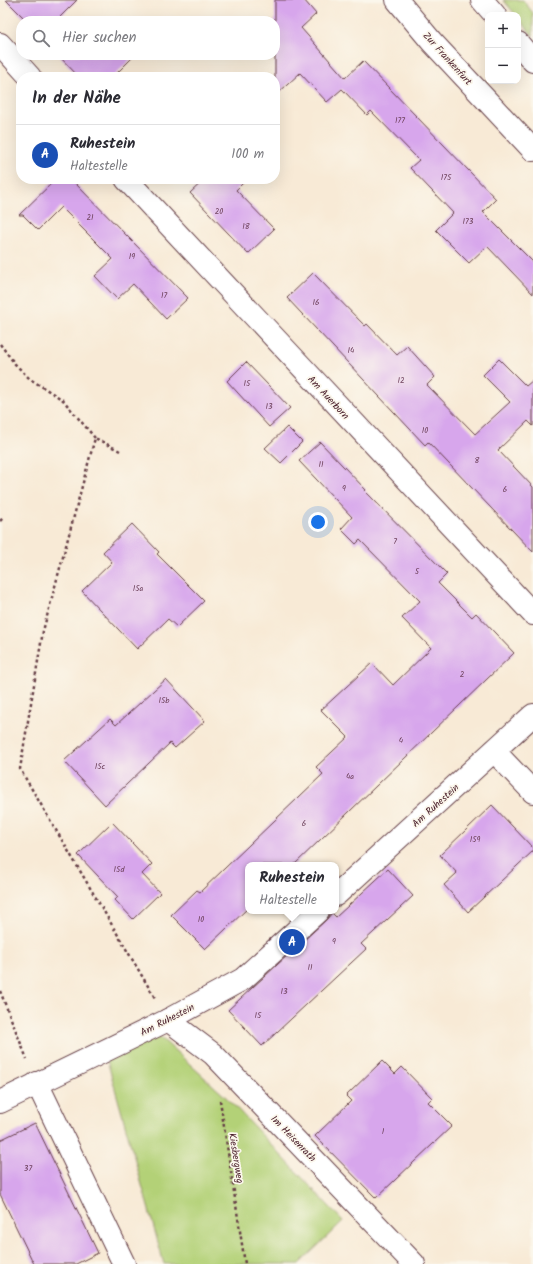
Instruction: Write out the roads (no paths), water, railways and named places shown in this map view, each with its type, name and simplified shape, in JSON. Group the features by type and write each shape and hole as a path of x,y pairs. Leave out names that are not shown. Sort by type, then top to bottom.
{"street":[{"name":"Zur Frankenfurt","path":"397,0 432,42 533,150"},
{"path":"482,0 492,12"},
{"path":"0,44 25,72"},
{"path":"521,47 533,61"},
{"name":"Am Auerborn","path":"131,184 533,614"},
{"name":"Am Ruhestein","path":"339,892 533,715"},
{"path":"494,751 533,792"},
{"name":"Am Ruhestein","path":"0,1102 168,1020 244,979 315,914"},
{"name":"Im Heisenrath","path":"168,1020 213,1054 414,1264"},
{"path":"37,1083 124,1264"}],"place":[{"name":"Ruhestein","path":"292,942"}]}
